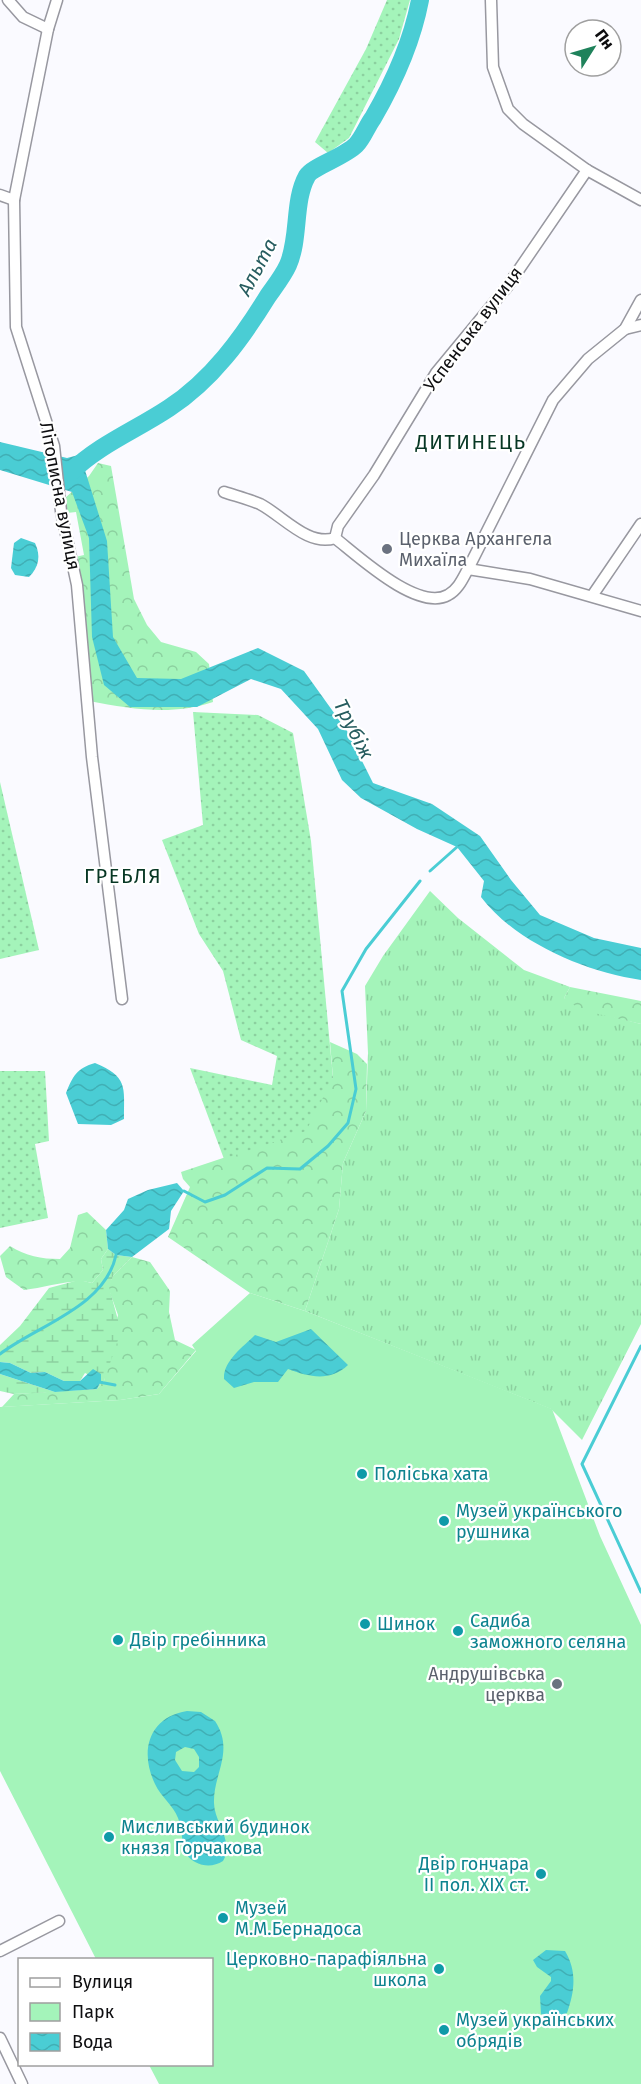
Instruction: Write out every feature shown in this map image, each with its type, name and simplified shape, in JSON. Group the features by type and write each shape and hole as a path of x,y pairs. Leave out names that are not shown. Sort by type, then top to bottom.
{"street":[{"path":"8,0 23,17 48,29"},
{"name":"Літописна вулиця","path":"57,0 48,29 14,200 16,327 54,446 58,490 77,585 92,757 122,999"},
{"path":"491,0 495,77 511,113 587,170 641,200"},
{"name":"Успенська вулиця","path":"335,538 338,526 374,475 436,373 507,288 587,170"},
{"path":"0,195 14,200"},
{"path":"224,492 258,504 312,537 324,541 335,538 395,584 431,599 443,598 453,592 468,569 553,400 588,359 625,329 641,300"},
{"path":"625,329 641,325"},
{"path":"592,596 641,524"},
{"path":"468,569 522,578 641,611"},
{"path":"0,1951 58,1921"},
{"path":"0,2038 22,2084"}],"green space":[{"path":"387,0 410,0 399,39 349,138 328,153 315,142 366,49"},
{"path":"98,463 111,466 134,599 147,625 161,642 196,652 209,664 213,702 182,709 151,710 89,701 75,557 84,555 76,512 67,513 64,499 89,476"},
{"path":"193,712 258,715 293,733 311,841 333,1078 306,1131 224,1159 190,1068 272,1085 277,1056 241,1040 223,971 199,934 162,840 203,825"},
{"path":"0,782 39,950 0,959"},
{"path":"430,891 458,918 524,970 570,987 564,998 610,1016 641,1024 641,1324 582,1440 551,1409 305,1311 339,1209 343,1163 366,1111 368,1053 365,986 383,956"},
{"path":"570,987 641,1001 641,1024 581,1010 564,998"},
{"path":"330,1042 357,1054 367,1064 366,1111 343,1163 339,1209 305,1311 250,1293 168,1237 190,1187 183,1179 181,1172 259,1146 333,1078"},
{"path":"0,1071 45,1071 49,1141 35,1144 48,1218 0,1228"},
{"path":"87,1212 106,1230 108,1249 101,1259 103,1270 92,1283 68,1282 24,1290 6,1277 0,1256 10,1246 34,1256 60,1259 70,1248 78,1215"},
{"path":"108,1249 116,1255 132,1257 113,1276 109,1287 121,1331 104,1381 97,1389 101,1381 85,1373 80,1381 64,1381 45,1372 31,1373 10,1363 0,1362 0,1345 20,1326 49,1288 79,1280 92,1283 103,1270 101,1259"},
{"path":"132,1257 150,1262 170,1291 169,1312 175,1340 196,1350 159,1394 120,1400 2,1407 14,1394 97,1389 104,1381 118,1315 108,1287 113,1276"},
{"path":"250,1293 305,1311 552,1409 600,1536 641,1625 641,2084 159,2084 150,2066 213,2066 213,1958 95,1958 0,1771 0,1407 120,1400 159,1394 196,1351 192,1345"},
{"path":"0,1374 55,1392 14,1394 0,1391"}],"water":[{"path":"0,442 67,458 86,453 88,459 84,467 107,541 113,637 137,678 181,679 258,648 304,671 347,731 373,783 432,804 480,836 511,880 540,915 594,938 641,948 641,980 597,970 575,962 532,941 512,928 481,897 484,881 457,847 417,829 361,798 342,780 318,729 281,689 251,679 197,707 130,707 104,685 92,637 89,538 72,492 0,470"},
{"path":"21,538 35,543 38,552 37,565 29,577 15,575 11,568 14,543"},
{"path":"95,1063 119,1078 124,1090 124,1119 111,1125 78,1124 66,1093 76,1074 84,1067"},
{"path":"177,1183 184,1191 171,1211 169,1229 132,1257 116,1255 108,1249 106,1230 124,1210 128,1199 148,1190"},
{"path":"311,1329 348,1365 327,1376 311,1376 288,1369 278,1382 254,1382 234,1388 224,1379 230,1360 255,1335 276,1342"},
{"path":"0,1362 10,1363 31,1373 45,1372 64,1381 80,1381 93,1369 101,1374 101,1381 97,1389 55,1392 0,1374"},
{"path":"187,1711 201,1712 215,1721 221,1732 223,1752 214,1803 227,1847 223,1861 213,1865 198,1864 186,1854 178,1818 158,1789 150,1772 148,1748 151,1737 164,1720","holes":["185,1747 194,1749 199,1757 199,1767 194,1772 182,1771 175,1760 176,1752"]},
{"path":"546,1950 565,1951 572,1966 574,1981 567,2013 553,2018 541,2014 540,1996 551,1981 551,1977 537,1967 533,1960"}],"waterway":[{"name":"Альта","path":"71,472 94,453 185,397 237,343 288,265 294,243 300,197 307,176 315,169 344,154 361,139 402,60 420,0"},
{"path":"430,871 457,847"},
{"path":"184,1191 205,1202 225,1195 267,1168 300,1169 328,1146 348,1123 356,1089 342,991 366,949 420,881"},
{"path":"0,1354 84,1302 99,1288 109,1273 116,1255"},
{"path":"641,1346 582,1464 641,1592"},
{"path":"99,1382 115,1385"}],"place":[{"name":"Церква Архангела Михаїла","path":"387,549"},
{"name":"Поліська хата","path":"362,1474"},
{"name":"Музей українського рушника","path":"444,1521"},
{"name":"Шинок","path":"365,1624"},
{"name":"Садиба заможного селяна","path":"458,1631"},
{"name":"Двір гребінника","path":"118,1640"},
{"name":"Андрушівська церква","path":"557,1684"},
{"name":"Мисливський будинок князя Горчакова","path":"109,1837"},
{"name":"Двір гончара II пол. XIX ст.","path":"541,1874"},
{"name":"Музей М.М.Бернадоса","path":"223,1918"},
{"name":"Церковно-парафіяльна школа","path":"439,1969"},
{"name":"Музей українських обрядів","path":"444,2030"}],"district":[{"name":"ДИТИНЕЦЬ","path":"471,442"},
{"name":"ГРЕБЛЯ","path":"123,876"}],"water label":[{"name":"Трубіж","path":"354,729"}]}
